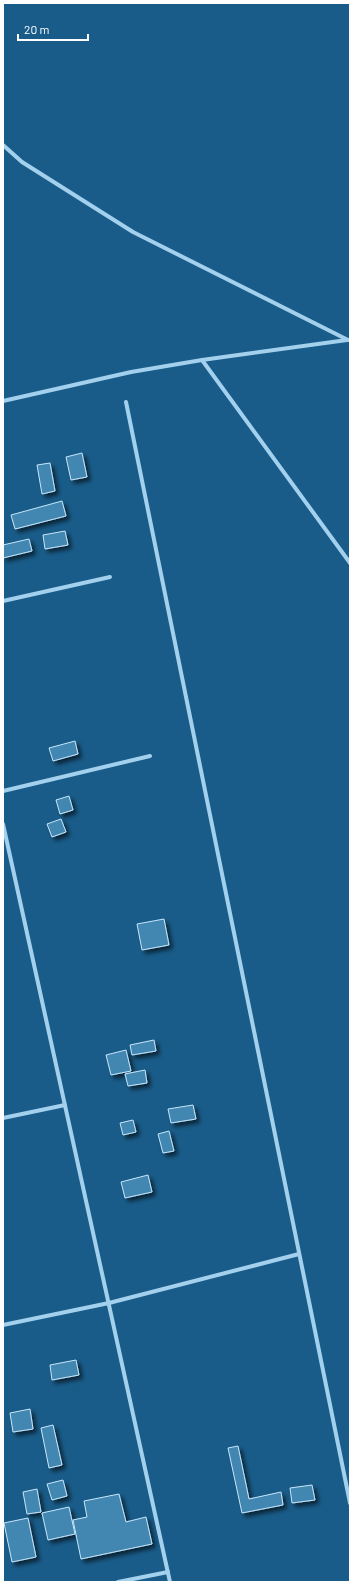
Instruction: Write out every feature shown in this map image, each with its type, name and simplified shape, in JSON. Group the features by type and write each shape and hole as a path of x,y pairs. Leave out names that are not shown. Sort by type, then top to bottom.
{"street":[{"path":"3,145 22,162 133,232 349,340"},
{"path":"3,401 131,372 202,360 349,340"},
{"path":"202,360 350,563"},
{"path":"126,402 350,1502"},
{"path":"3,601 110,577"},
{"path":"3,791 150,756"},
{"path":"3,824 5,841 170,1582"},
{"path":"3,1118 65,1105"},
{"path":"3,1325 109,1303 299,1254"},
{"path":"118,1582 168,1572"}],"building":[{"path":"82,453 87,477 71,480 66,457"},
{"path":"50,463 55,491 42,494 37,465"},
{"path":"62,501 66,516 15,529 11,515"},
{"path":"65,531 68,545 45,549 43,535"},
{"path":"29,539 32,551 3,558 3,545"},
{"path":"75,741 78,754 53,761 49,748"},
{"path":"69,796 73,810 60,814 56,800"},
{"path":"61,819 66,832 52,837 47,824"},
{"path":"164,919 169,945 142,950 137,924"},
{"path":"154,1040 156,1051 132,1055 130,1045"},
{"path":"126,1050 131,1071 111,1075 106,1055"},
{"path":"145,1070 147,1083 128,1086 125,1074"},
{"path":"193,1105 196,1119 171,1123 168,1109"},
{"path":"133,1120 136,1132 123,1135 120,1123"},
{"path":"169,1131 174,1151 163,1153 158,1134"},
{"path":"148,1175 152,1192 125,1198 121,1182"},
{"path":"76,1360 79,1375 52,1380 50,1365"},
{"path":"30,1409 33,1429 13,1432 10,1413"},
{"path":"53,1425 62,1465 49,1468 41,1428"},
{"path":"238,1446 249,1499 281,1492 283,1505 242,1513 228,1448"},
{"path":"63,1480 67,1496 52,1500 47,1484"},
{"path":"312,1485 315,1500 292,1503 290,1488"},
{"path":"37,1489 41,1512 27,1514 23,1492"},
{"path":"119,1494 126,1522 146,1517 152,1544 81,1559 73,1520 87,1517 84,1501"},
{"path":"69,1507 75,1534 48,1540 42,1513"},
{"path":"28,1518 36,1557 12,1562 4,1523"}]}
